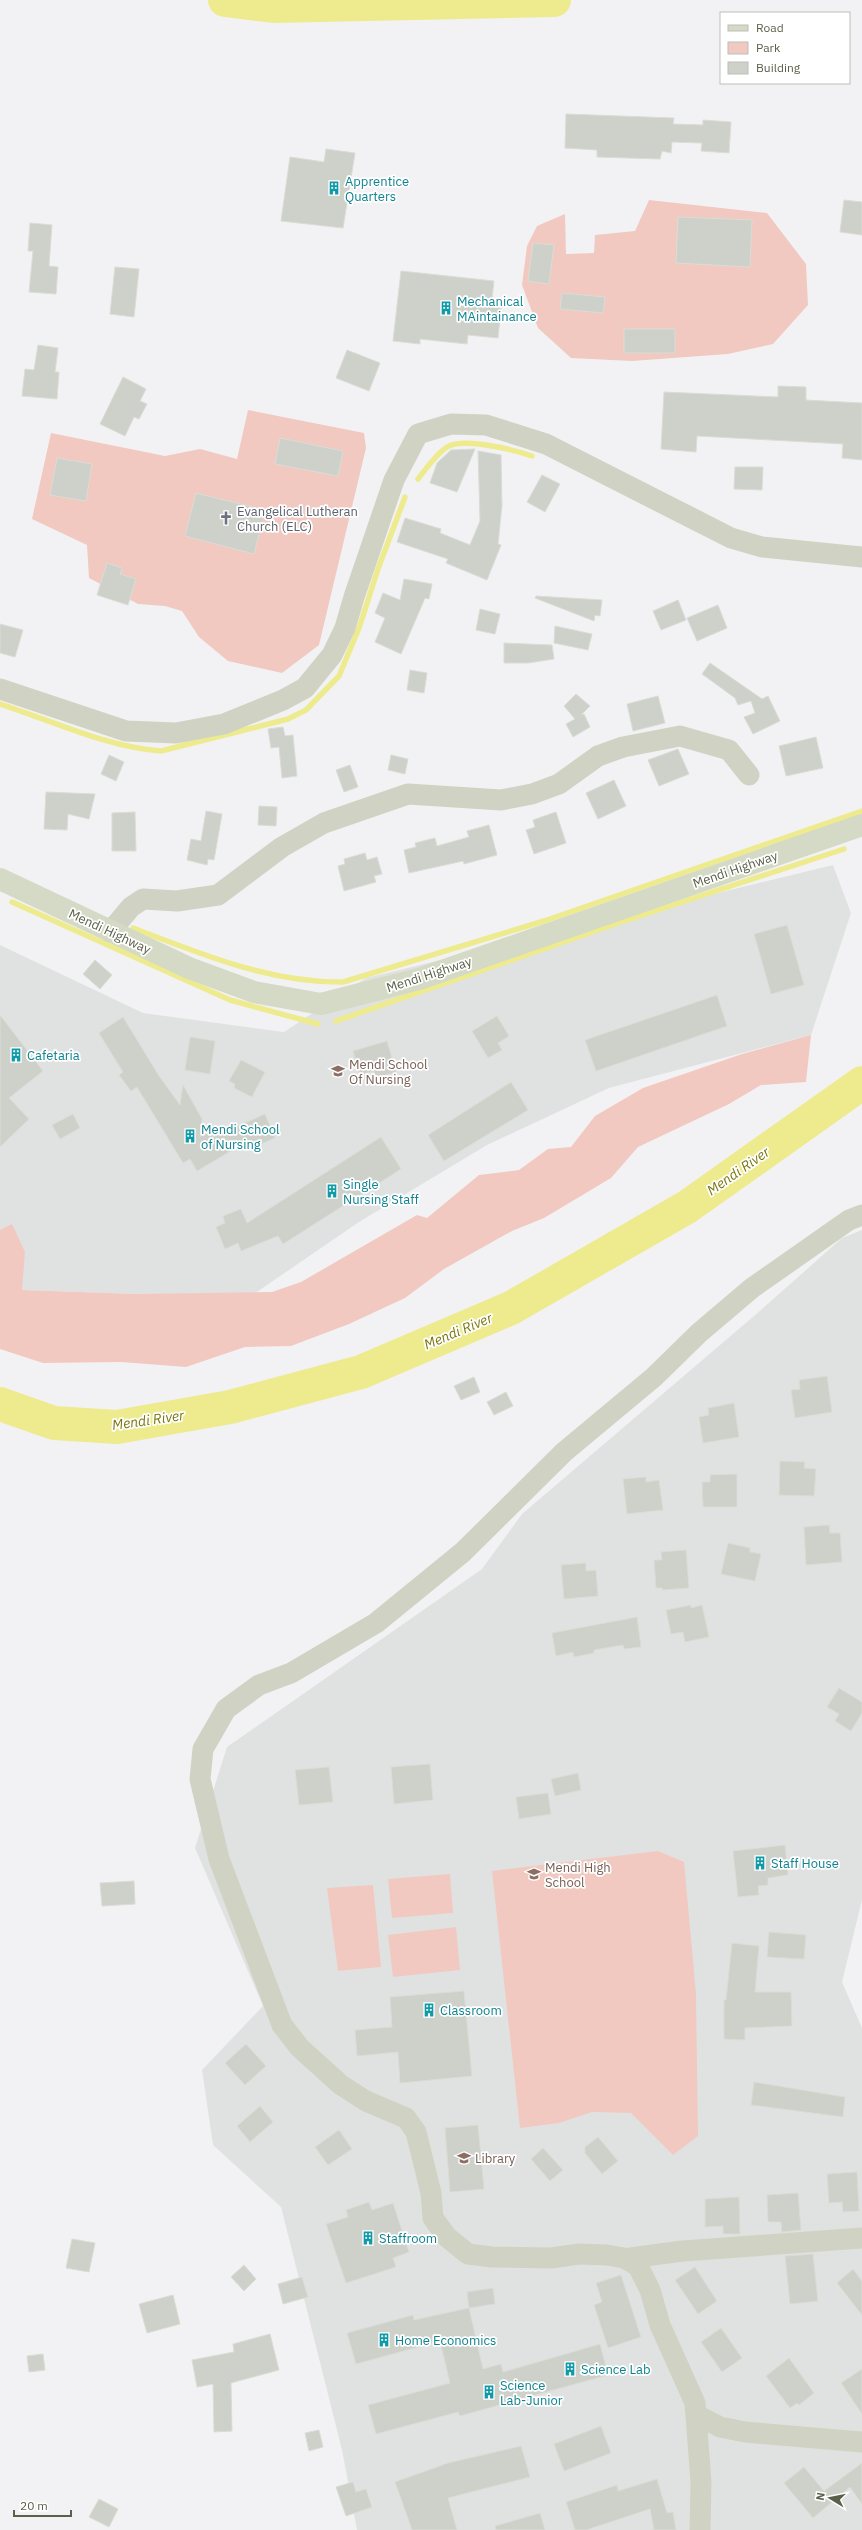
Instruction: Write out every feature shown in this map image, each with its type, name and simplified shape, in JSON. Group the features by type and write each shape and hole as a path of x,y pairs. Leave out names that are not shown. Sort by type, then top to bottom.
{"main road":[{"name":"Mendi Highway","path":"0,879 189,968 254,992 321,1004 420,979 862,825"}],"street":[{"path":"0,689 126,731 176,733 224,724 283,700 305,688 332,655 345,628 394,480 408,448 418,434 451,424 486,425 546,444 731,538 762,548 862,557"},
{"path":"110,932 131,907 143,899 177,901 218,895 282,847 324,823 408,794 501,800 532,794 559,784 598,756 623,747 680,736 729,750 749,775"},
{"path":"700,2530 701,2482 696,2415 692,2396 660,2326 650,2290 638,2266 619,2257 578,2254 551,2258 468,2254 447,2237 433,2218 431,2193 416,2132 406,2118 366,2101 341,2085 300,2048 282,2025 219,1859 200,1779 203,1749 226,1709 259,1685 291,1673 376,1623 463,1552 564,1452 654,1377 700,1333 752,1288 849,1220 862,1214"},
{"path":"630,2261 630,2258 683,2251 862,2238"},
{"path":"696,2415 720,2427 745,2432 862,2442"}],"shaded area":[{"name":"Mendi School Of Nursing","path":"833,865 851,913 811,1035 609,1088 487,1145 359,1222 248,1298 22,1290 0,1260 0,945 143,1013 284,1032 366,978"},
{"name":"Mendi High School","path":"862,1230 862,1900 842,1982 862,2028 862,2530 357,2530 342,2450 281,2207 213,2145 202,2070 263,2006 195,1848 227,1747 482,1569 522,1514 761,1310 842,1238"}],"green space":[{"path":"649,200 767,213 806,264 808,305 773,344 728,354 632,361 571,358 538,328 522,285 527,246 537,226 565,214 566,254 594,253 595,235 635,231"},
{"path":"248,410 364,433 366,448 319,645 282,673 228,661 199,637 182,611 165,606 138,604 89,578 87,545 32,519 51,433 165,456 200,449 237,459"},
{"path":"811,1035 806,1082 761,1085 729,1104 638,1147 611,1178 544,1218 512,1231 444,1269 405,1298 349,1324 291,1346 245,1347 186,1367 121,1362 43,1363 0,1349 0,1230 12,1224 25,1252 22,1290 137,1294 272,1292 301,1282 417,1215 427,1218 479,1175 519,1170 548,1149 571,1147 595,1116 643,1088 742,1054"},
{"path":"658,1851 684,1862 696,1994 698,2136 673,2155 631,2113 592,2112 559,2123 520,2128 492,1871"},
{"path":"450,1874 453,1913 392,1918 388,1879"},
{"path":"373,1885 381,1967 338,1971 327,1888"},
{"path":"456,1927 460,1970 393,1977 388,1935"}],"building":[{"path":"566,114 674,118 673,124 703,125 703,120 731,122 729,153 701,151 702,143 672,142 671,153 662,151 660,159 597,157 597,150 565,148"},
{"path":"326,149 355,153 343,228 281,221 290,157 324,162"},
{"path":"844,200 862,202 862,235 840,232"},
{"path":"678,217 752,220 750,267 676,263"},
{"path":"30,223 52,225 49,266 58,267 56,294 29,292 33,251 28,251"},
{"path":"533,243 554,245 549,284 528,281"},
{"path":"115,267 139,269 134,317 110,314"},
{"name":"Mechanical MAintainance","path":"401,271 494,281 491,307 501,308 498,338 468,335 467,344 420,339 420,344 393,341"},
{"path":"562,293 605,297 603,313 560,309"},
{"path":"624,329 675,329 675,353 624,353"},
{"path":"38,345 58,348 55,372 59,372 57,399 22,396 25,369 34,370"},
{"path":"347,350 380,363 369,391 336,378"},
{"path":"123,377 146,389 140,401 147,404 139,419 134,417 125,436 100,424"},
{"path":"778,386 806,387 806,400 862,403 862,460 842,458 843,444 697,436 696,452 661,449 664,392 778,397"},
{"path":"280,438 343,451 338,476 275,464"},
{"path":"475,449 457,492 430,483 437,463 451,450"},
{"path":"478,451 501,455 502,506 498,544 501,545 487,580 446,563 448,559 397,542 405,518 441,529 440,533 470,545 480,521"},
{"path":"57,458 92,464 86,501 50,495"},
{"path":"735,467 763,467 762,490 734,489"},
{"path":"542,475 560,484 545,512 527,502"},
{"name":"Evangelical Lutheran Church (ELC)","path":"196,493 265,510 254,554 185,536"},
{"path":"107,563 122,568 120,574 136,579 128,605 97,595"},
{"path":"404,579 432,584 429,599 425,598 401,654 375,642 385,618 375,613 383,593 400,600"},
{"path":"536,596 602,600 600,616 595,615 594,621 535,598"},
{"path":"678,600 686,620 661,630 653,611"},
{"path":"718,605 727,628 697,641 687,618"},
{"path":"480,609 500,614 495,634 476,630"},
{"path":"0,624 23,630 15,657 0,653"},
{"path":"555,626 592,634 588,650 554,643"},
{"path":"504,643 552,645 554,659 528,663 504,663"},
{"path":"710,663 762,699 768,696 780,721 753,734 744,717 755,713 751,701 738,705 735,698 702,674"},
{"path":"410,670 427,673 424,693 407,690"},
{"path":"576,694 590,706 581,715 584,714 590,727 573,737 566,724 575,719 564,706"},
{"path":"658,696 665,723 633,731 627,704"},
{"path":"283,727 285,736 293,735 297,776 282,778 279,747 271,748 268,729"},
{"path":"816,737 823,768 786,776 779,746"},
{"path":"678,749 689,774 659,786 648,760"},
{"path":"109,755 124,762 116,781 101,774"},
{"path":"391,755 408,759 405,774 388,770"},
{"path":"350,765 358,787 344,792 336,770"},
{"path":"614,780 626,806 598,819 586,793"},
{"path":"46,792 95,794 89,819 68,814 67,830 44,829"},
{"path":"259,806 277,807 276,826 258,825"},
{"path":"206,811 222,814 214,860 208,859 207,865 187,860 191,839 201,841"},
{"path":"135,812 136,851 112,851 112,813"},
{"path":"556,812 566,843 534,854 526,830 535,827 533,820"},
{"path":"489,825 497,855 464,864 463,861 409,873 404,850 416,847 415,843 435,838 437,846 469,837 467,831"},
{"path":"365,853 367,860 377,857 382,874 374,876 376,882 344,891 338,866 345,864 344,859"},
{"path":"787,925 804,985 771,994 754,934"},
{"path":"95,960 112,975 100,989 83,974"},
{"path":"717,995 727,1026 596,1071 585,1040"},
{"name":"Cafetaria","path":"0,1015 43,1071 9,1098 29,1119 0,1147"},
{"path":"497,1016 509,1036 498,1043 502,1050 488,1058 472,1031"},
{"path":"123,1017 159,1076 180,1105 183,1085 202,1119 200,1137 206,1125 213,1137 265,1114 275,1138 249,1149 246,1142 197,1171 190,1159 183,1163 137,1087 131,1091 119,1075 123,1072 99,1033"},
{"path":"190,1037 215,1041 210,1074 185,1070"},
{"path":"387,1041 396,1072 376,1078 374,1071 360,1075 353,1051"},
{"path":"241,1060 265,1072 252,1097 234,1088 235,1084 229,1081"},
{"path":"511,1082 528,1110 444,1161 428,1135"},
{"path":"73,1114 80,1128 60,1139 52,1125"},
{"name":"Single Nursing Staff","path":"381,1137 401,1169 283,1244 278,1236 241,1251 238,1243 225,1249 216,1227 225,1223 223,1216 241,1209 247,1223"},
{"path":"827,1376 832,1412 795,1418 791,1390 800,1389 799,1380"},
{"path":"474,1377 480,1392 461,1400 454,1386"},
{"path":"506,1392 513,1406 494,1415 487,1402"},
{"path":"734,1403 739,1437 703,1443 699,1417 709,1415 708,1408"},
{"path":"780,1461 805,1462 804,1468 816,1469 814,1496 779,1495"},
{"path":"737,1474 737,1507 703,1507 702,1482 710,1482 710,1475"},
{"path":"646,1477 646,1482 659,1480 663,1510 627,1514 623,1479"},
{"path":"829,1525 830,1533 840,1533 842,1562 806,1565 804,1527"},
{"path":"728,1543 750,1548 750,1552 761,1554 755,1581 721,1574"},
{"path":"686,1550 689,1588 663,1590 662,1588 656,1588 654,1560 662,1560 661,1552"},
{"path":"586,1563 586,1571 596,1570 598,1596 564,1599 561,1565"},
{"path":"691,1605 691,1608 702,1605 709,1637 685,1642 683,1632 671,1634 666,1610"},
{"path":"637,1617 641,1647 624,1649 623,1645 594,1650 594,1653 574,1657 573,1652 556,1656 552,1633"},
{"path":"839,1688 862,1702 862,1713 851,1731 835,1721 839,1714 827,1707"},
{"path":"430,1764 433,1800 394,1804 391,1767"},
{"path":"329,1767 333,1802 299,1805 295,1770"},
{"path":"578,1773 581,1790 555,1796 551,1779"},
{"path":"548,1793 551,1814 519,1819 516,1797"},
{"name":"Staff House","path":"785,1845 788,1875 768,1878 768,1885 758,1886 759,1895 738,1897 733,1851"},
{"path":"134,1881 135,1904 102,1906 100,1883"},
{"path":"769,1932 806,1935 804,1959 767,1957"},
{"path":"732,1943 759,1946 755,1992 791,1992 792,2026 745,2028 745,2040 724,2039 724,2000 726,2000"},
{"path":"464,1991 472,2076 400,2083 398,2052 357,2056 355,2030 392,2027 390,1997"},
{"path":"246,2044 266,2066 245,2085 225,2063"},
{"path":"754,2082 845,2097 843,2117 751,2105"},
{"path":"260,2106 273,2122 250,2142 237,2126"},
{"name":"Library","path":"478,2125 484,2189 450,2192 445,2128"},
{"path":"339,2130 352,2149 328,2165 315,2147"},
{"path":"598,2137 618,2161 602,2174 585,2153 585,2147"},
{"path":"543,2148 563,2170 550,2181 531,2159"},
{"path":"857,2172 859,2211 843,2212 842,2202 829,2203 827,2174"},
{"path":"798,2193 801,2230 782,2232 781,2222 768,2222 767,2195"},
{"path":"739,2197 740,2234 723,2234 723,2226 705,2227 705,2199"},
{"name":"Staffroom","path":"369,2202 372,2210 393,2203 409,2252 393,2258 396,2267 346,2283 326,2224 348,2217 346,2210"},
{"path":"72,2239 95,2243 89,2272 66,2268"},
{"path":"813,2254 818,2301 790,2304 785,2256"},
{"path":"244,2265 256,2279 244,2291 231,2277"},
{"path":"695,2267 717,2301 698,2314 675,2280"},
{"path":"853,2269 862,2281 862,2315 837,2283"},
{"path":"621,2275 641,2337 608,2348 594,2305 602,2302 596,2283"},
{"path":"302,2277 308,2297 283,2304 278,2284"},
{"path":"493,2288 495,2304 469,2308 467,2292"},
{"path":"173,2295 180,2324 147,2333 139,2304"},
{"path":"469,2308 483,2369 501,2364 503,2372 600,2344 608,2375 460,2416 458,2412 376,2434 368,2405 450,2383 440,2341 356,2364 347,2333 413,2315 414,2320"},
{"path":"721,2328 742,2358 722,2372 701,2342"},
{"path":"270,2334 279,2370 231,2383 232,2431 214,2432 213,2384 197,2387 192,2360 234,2352 233,2344"},
{"path":"43,2354 45,2370 29,2372 27,2356"},
{"path":"789,2358 814,2393 799,2405 797,2403 790,2408 766,2376"},
{"path":"862,2369 862,2414 841,2383"},
{"path":"601,2426 611,2453 564,2471 554,2444"},
{"path":"319,2430 323,2447 309,2451 305,2433"},
{"path":"521,2446 530,2477 448,2498 457,2530 412,2530 395,2482 448,2463"},
{"path":"862,2463 862,2504 850,2487 813,2518 784,2483 804,2467 824,2491"},
{"path":"657,2479 667,2513 673,2512 676,2530 654,2530 650,2509 586,2530 575,2530 566,2502 617,2485 618,2491"},
{"path":"353,2482 356,2492 366,2489 372,2507 346,2516 336,2487"},
{"path":"99,2499 118,2509 109,2527 89,2517"},
{"path":"540,2513 545,2530 496,2530 495,2526"}],"waterway":[{"path":"225,0 274,6 554,0"},
{"path":"418,479 439,454 447,447 455,444 477,444 532,456"},
{"path":"0,704 100,739 140,749 161,751 288,719 306,710 339,676 359,628 378,569 405,497"},
{"path":"133,928 210,957 262,972 289,978 343,982 544,921 862,811"},
{"path":"336,1021 618,923 844,849"},
{"path":"12,902 230,1000 318,1024"},
{"name":"Mendi River","path":"0,1404 54,1423 117,1427 230,1407 361,1372 511,1308 687,1207 862,1083"}],"place":[{"name":"Apprentice Quarters","path":"334,188"},
{"name":"Mechanical MAintainance","path":"446,308"},
{"name":"Evangelical Lutheran Church (ELC)","path":"226,518"},
{"name":"Cafetaria","path":"16,1055"},
{"name":"Mendi School Of Nursing","path":"338,1071"},
{"name":"Mendi School of Nursing","path":"190,1136"},
{"name":"Single Nursing Staff","path":"332,1191"},
{"name":"Staff House","path":"760,1863"},
{"name":"Mendi High School","path":"534,1874"},
{"name":"Classroom","path":"429,2010"},
{"name":"Library","path":"464,2158"},
{"name":"Staffroom","path":"368,2238"},
{"name":"Home Economics","path":"384,2340"},
{"name":"Science Lab","path":"570,2369"},
{"name":"Science Lab-Junior","path":"489,2392"}]}
